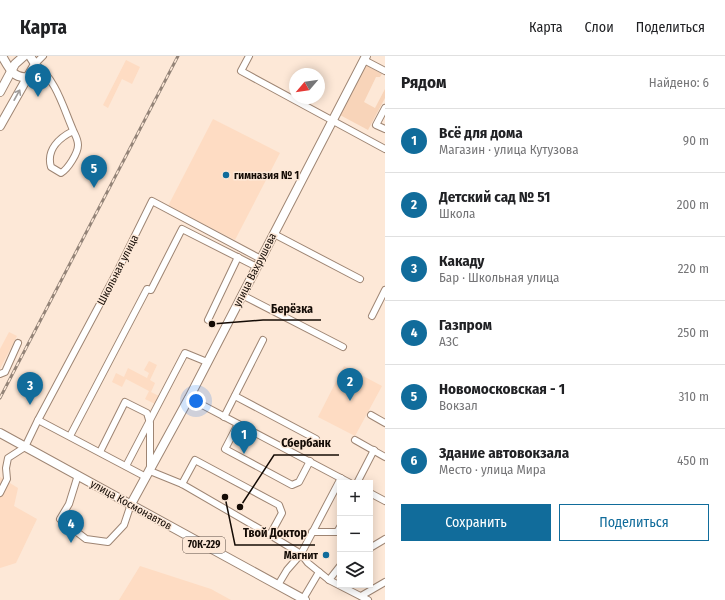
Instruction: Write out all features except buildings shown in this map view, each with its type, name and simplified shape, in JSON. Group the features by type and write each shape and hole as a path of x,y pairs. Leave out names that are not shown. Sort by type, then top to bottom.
{"main road":[{"path":"2,56 11,71 17,77 27,77"},
{"path":"0,92 19,59 24,56"},
{"path":"0,126 34,64 30,56"},
{"name":"улица Вахрушева","path":"131,504 189,398 365,58"},
{"name":"улица Космонавтов","path":"0,433 304,600"}],"street":[{"path":"43,56 34,64 45,72 65,108 77,140 78,147 65,171 61,173 51,167 50,156 58,140 73,131"},
{"path":"249,56 241,71 384,146"},
{"path":"365,58 385,71"},
{"path":"385,108 376,125 385,129"},
{"name":"Школьная улица","path":"25,447 117,272 152,201 261,259"},
{"path":"70,436 147,289 151,290 182,229 257,267"},
{"path":"274,234 360,279"},
{"path":"208,320 238,257"},
{"path":"372,316 385,290"},
{"path":"242,294 343,347"},
{"path":"224,417 263,340"},
{"path":"0,374 4,372 18,343"},
{"path":"126,466 150,423 185,353 207,362"},
{"path":"235,396 316,439"},
{"path":"189,398 345,480"},
{"path":"100,452 125,402 146,414 150,423 148,474"},
{"path":"371,415 385,423"},
{"path":"38,420 126,466 182,484 301,554 329,580 368,600"},
{"path":"238,424 226,449 292,485 299,482 310,462"},
{"path":"355,440 385,456"},
{"path":"0,493 7,479 6,468 8,458 25,447"},
{"path":"359,480 374,450"},
{"path":"182,484 196,460 279,505 282,512 270,535"},
{"path":"78,475 68,504 60,519 86,539 108,542 124,525 131,504"},
{"path":"278,586 287,570 301,554 341,478"},
{"path":"373,495 385,501"},
{"path":"312,532 337,532"},
{"path":"373,546 385,539"},
{"path":"329,580 337,570"},
{"path":"304,600 319,572"},
{"path":"361,596 385,582"}],"shaded area":[{"path":"126,60 140,67 132,84 122,79 108,108 103,105"},
{"path":"366,65 382,74 380,77 376,77 364,102 375,108 385,89 385,98 368,130 340,115"},
{"name":"гимназия № 1","path":"213,119 280,153 235,240 168,206"},
{"path":"9,332 17,336 0,369 0,349"},
{"path":"149,361 157,365 150,380 155,383 151,392 159,396 155,404 145,399 149,391 126,379 122,387 112,382 116,373 124,377 128,368 147,378 149,373 144,370"},
{"path":"344,366 382,386 355,436 318,417"},
{"path":"0,477 18,488 14,506 37,519 16,563 0,568"},
{"path":"140,566 211,589 231,600 119,600"}],"railway":[{"path":"0,398 178,56"}],"place":[{"name":"Здание автовокзала","path":"38,97"},
{"name":"гимназия № 1","path":"226,175"},
{"name":"Новомосковская - 1","path":"94,188"},
{"name":"Берёзка","path":"212,324"},
{"name":"Детский сад № 51","path":"350,401"},
{"name":"Какаду","path":"30,405"},
{"name":"Всё для дома","path":"244,454"},
{"name":"Твой Доктор","path":"225,497"},
{"name":"Сбербанк","path":"240,507"},
{"name":"Газпром","path":"71,543"},
{"name":"Магнит","path":"326,555"}]}
